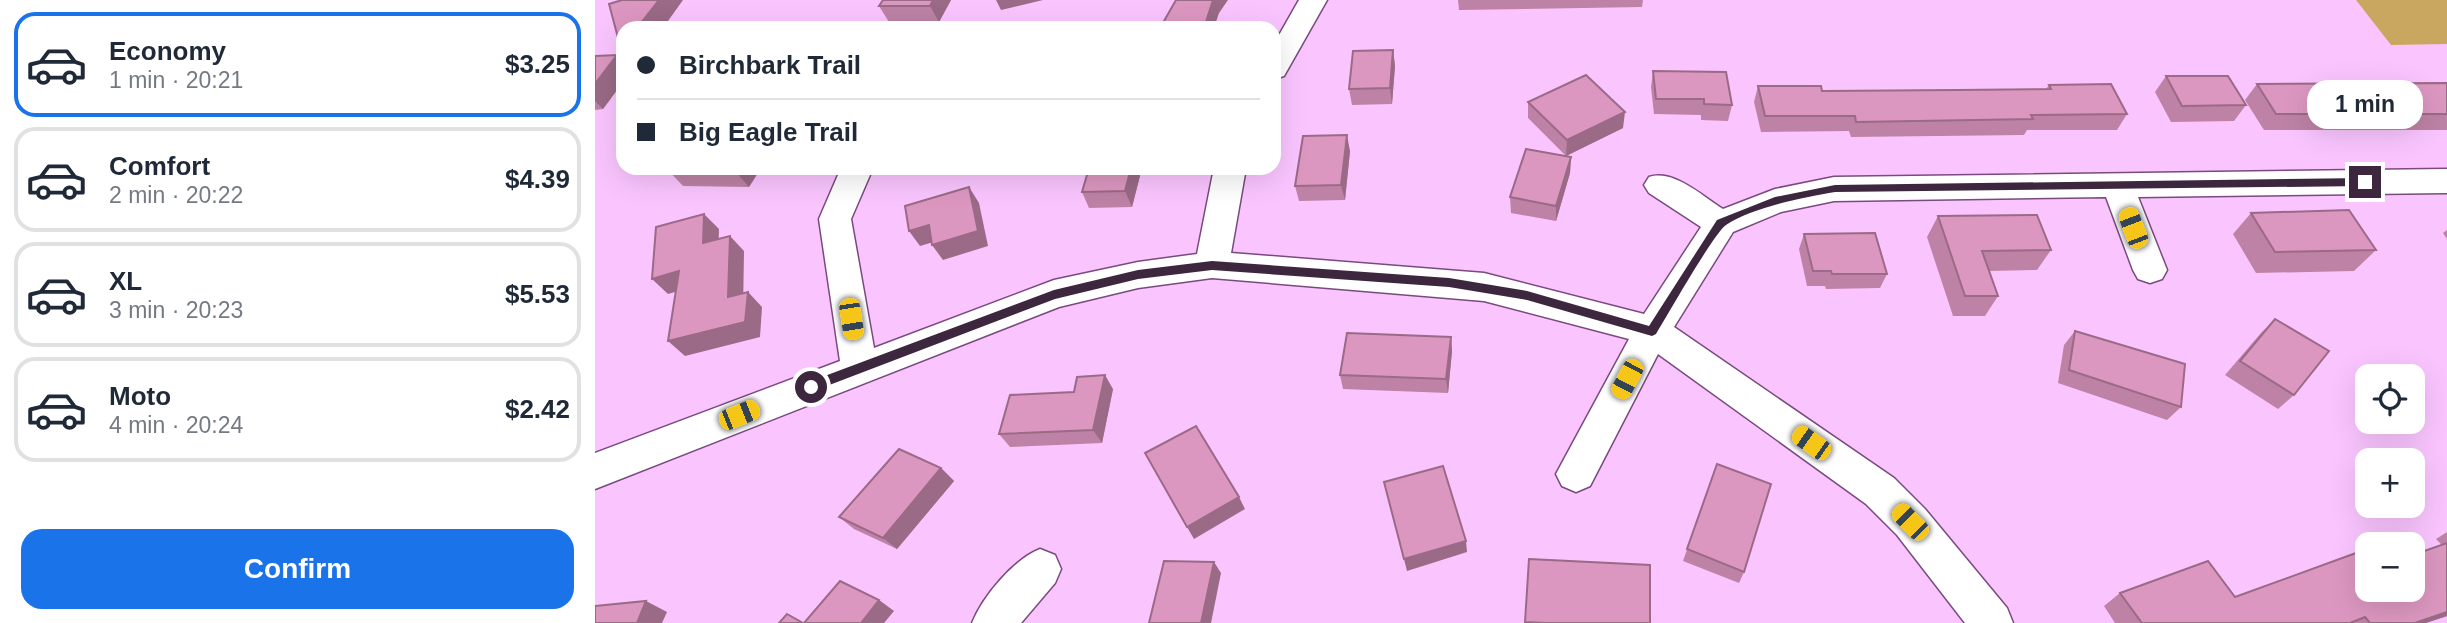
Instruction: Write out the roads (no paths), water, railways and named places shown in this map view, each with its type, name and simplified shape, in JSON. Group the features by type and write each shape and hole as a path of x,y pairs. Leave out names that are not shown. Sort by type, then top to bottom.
{"street":[{"path":"1281,57 1313,0"},
{"path":"854,175 835,219 859,368"},
{"path":"1212,265 1229,175"},
{"path":"1576,474 1652,331 1721,223 1775,201 1835,189 2447,181"},
{"path":"2117,185 2150,270"},
{"path":"1660,186 1721,223"},
{"path":"595,471 1065,291 1138,275 1212,265 1485,287 1652,331 1880,491 1910,522 1992,623"},
{"path":"993,623 1040,569"}]}
